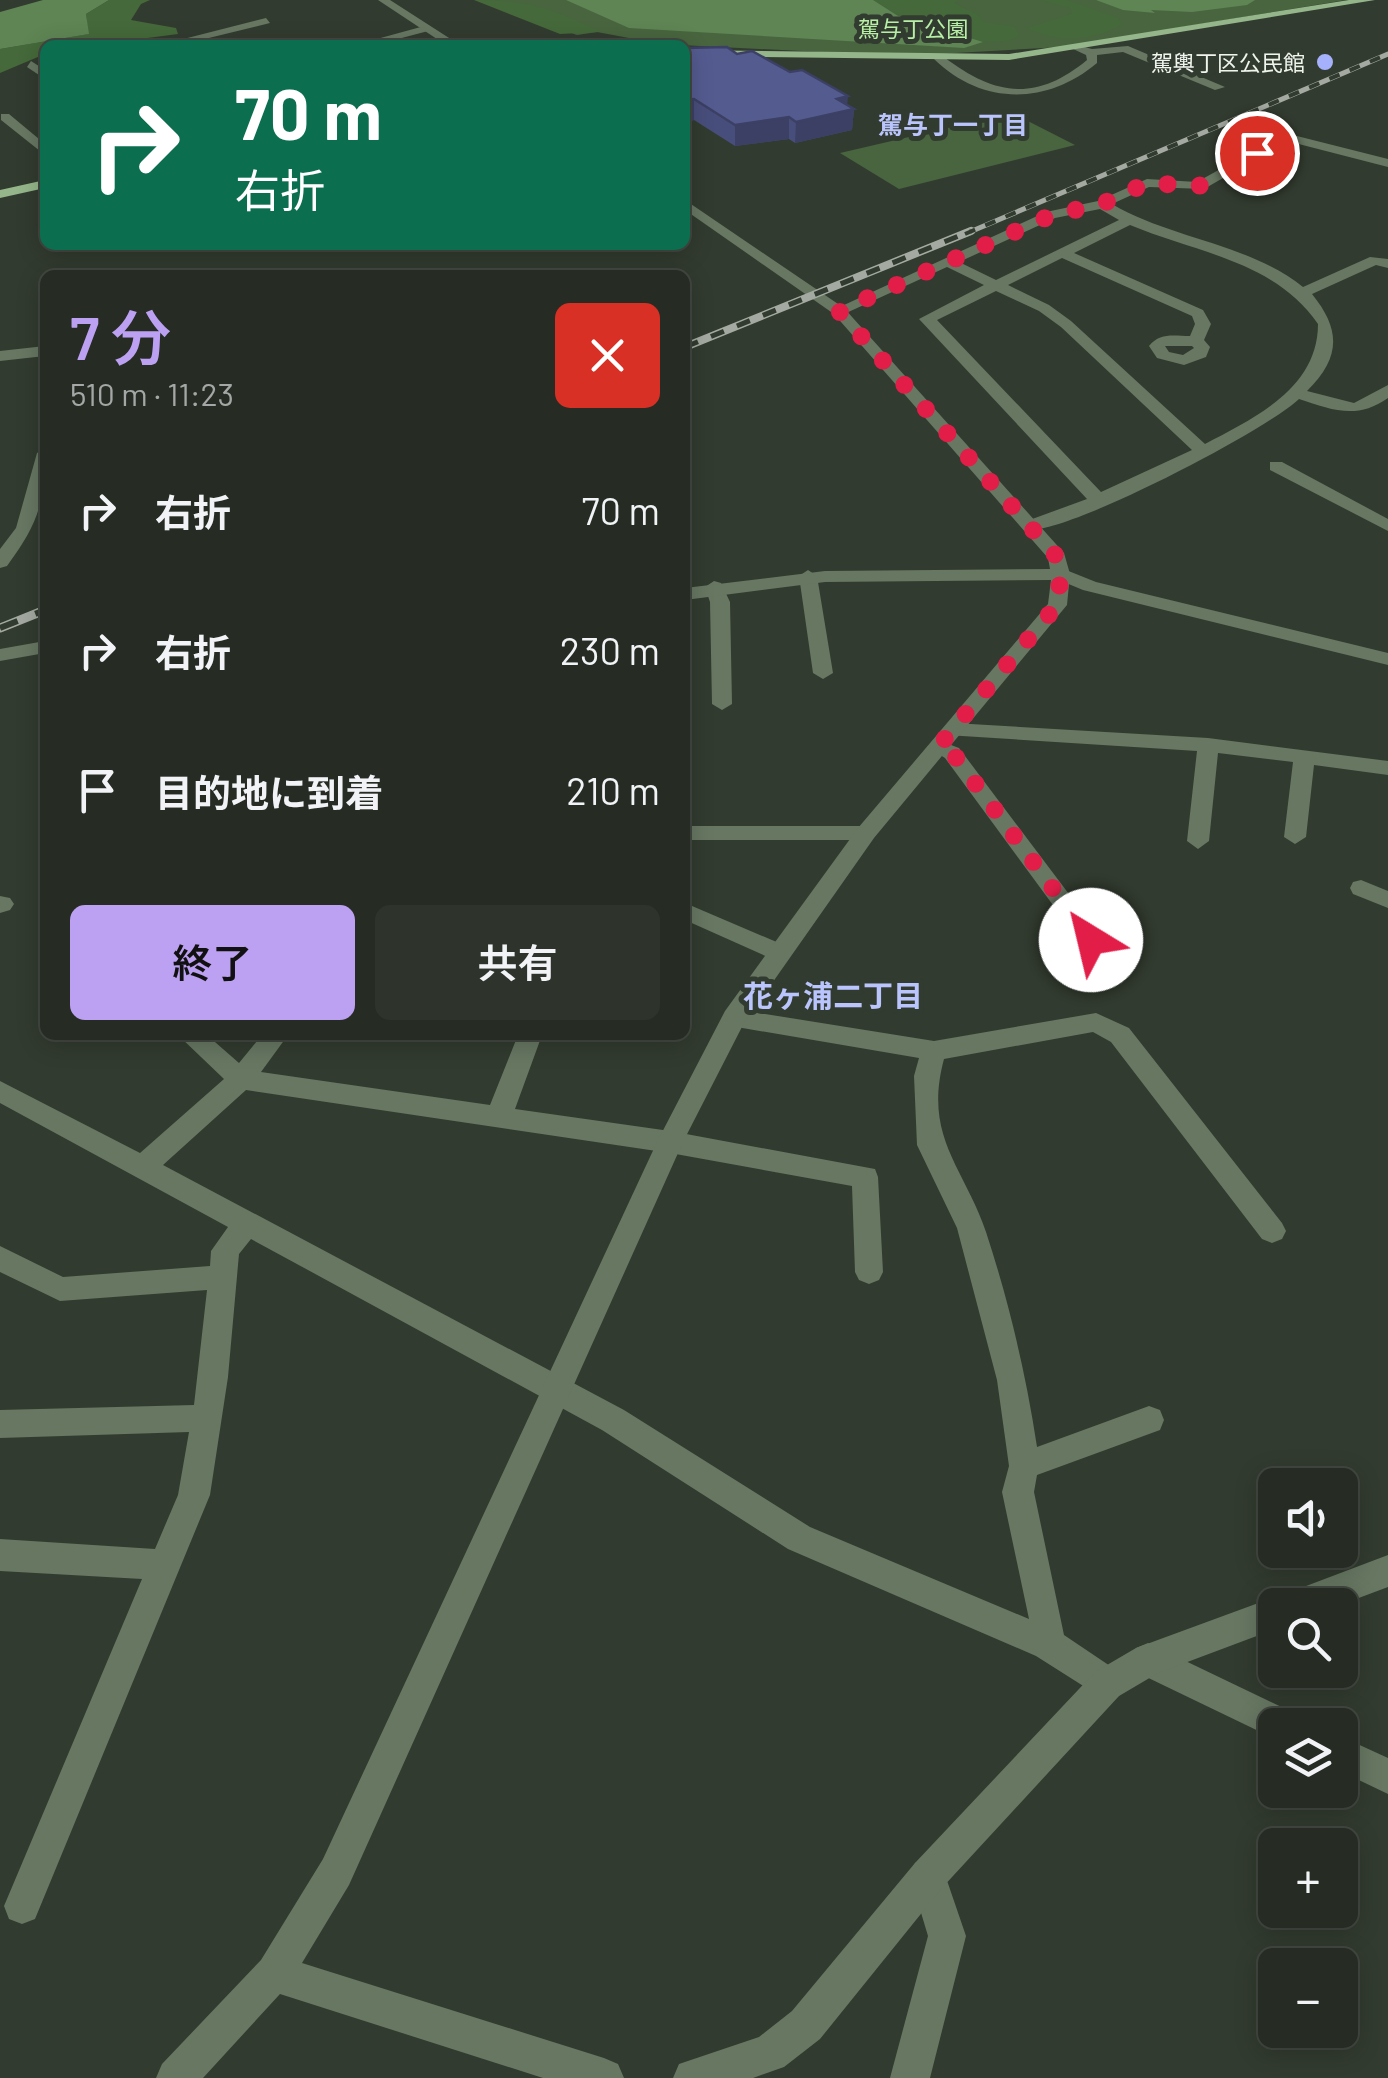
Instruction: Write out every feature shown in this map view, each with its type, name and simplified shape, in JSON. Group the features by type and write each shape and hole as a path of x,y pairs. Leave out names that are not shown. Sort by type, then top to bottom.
{"main road":[{"path":"690,53 1009,57 1370,0"},
{"path":"0,197 40,185"}],"street":[{"path":"383,0 446,40"},
{"path":"186,40 266,20"},
{"path":"381,40 428,28"},
{"path":"1077,48 1090,53 1124,48 1219,87"},
{"path":"940,59 990,91 1040,89 1078,76 1093,61 1090,53"},
{"path":"31,65 40,71"},
{"path":"5,117 40,147"},
{"path":"839,311 1052,215 1102,204 1147,183 1199,186 1310,124"},
{"path":"1286,137 1388,163"},
{"path":"1030,526 1055,520 1269,416 1297,393 1322,358 1327,337 1321,313 1304,293 1267,271 1102,204"},
{"path":"176,2078 274,1973 336,1872 670,1142 734,1018 866,833 1057,605 1061,574 1057,557 839,311 690,207"},
{"path":"1097,499 927,319 1132,219"},
{"path":"1062,253 1192,309 1203,324 1196,341"},
{"path":"1304,293 1375,260 1388,264"},
{"path":"946,262 998,284 1066,324 1201,449"},
{"path":"0,356 40,352"},
{"path":"1297,393 1348,410 1364,410 1388,390"},
{"path":"1276,466 1388,526"},
{"path":"0,562 25,528 40,472"},
{"path":"690,593 808,576 1061,574 1090,586 1388,659"},
{"path":"808,576 823,673"},
{"path":"714,587 720,602 722,704"},
{"path":"0,654 40,648"},
{"path":"946,738 1208,746 1388,768"},
{"path":"946,738 952,752 1091,940"},
{"path":"1198,842 1208,746"},
{"path":"1295,838 1304,757"},
{"path":"690,833 866,833"},
{"path":"1362,888 1388,900"},
{"path":"690,914 778,952"},
{"path":"734,1018 934,1051 1096,1022 1120,1035 1272,1231"},
{"path":"196,1040 240,1079 670,1142 865,1178 869,1272"},
{"path":"144,1166 240,1079 272,1040"},
{"path":"500,1118 528,1040"},
{"path":"934,1051 926,1076 930,1145 971,1228 1012,1380 1024,1466 1018,1492 1045,1609 1048,1644"},
{"path":"0,1091 558,1390 798,1538 1048,1644 1108,1684"},
{"path":"22,1906 194,1494 225,1251 248,1222"},
{"path":"0,1258 60,1289 221,1277"},
{"path":"0,1424 206,1418"},
{"path":"1024,1466 1149,1420"},
{"path":"0,1554 164,1565"},
{"path":"1342,1588 1388,1571"},
{"path":"693,2078 770,2052 806,2026 928,1876 1108,1684 1148,1660 1258,1619"},
{"path":"1148,1660 1258,1713"},
{"path":"1358,1762 1388,1776"},
{"path":"910,2078 947,1936 928,1876"},
{"path":"274,1973 604,2078"}],"green space":[{"name":"駕与丁公園","path":"480,0 1346,0 1062,47 901,56 690,45 690,40 640,40 597,32 577,35"},
{"path":"1012,113 1075,145 899,189 840,153"}],"shaded area":[{"path":"43,0 109,0 86,14 89,34 0,49 0,12"},
{"path":"109,0 150,0 141,4 131,20 176,28 178,34 132,40 53,40 88,34 86,14"},
{"path":"474,0 540,7 600,32 560,34"},
{"path":"566,0 873,0 898,16 983,42 964,48 629,28"},
{"path":"873,0 959,0 954,3 977,14 983,22 1015,27 1019,36 986,41 944,33"},
{"path":"1041,0 1067,0 1118,18 1122,24 1087,37 1039,33 1027,28 1072,14 1070,8"},
{"path":"1096,0 1255,0 1247,5 1192,12 1151,10 1155,13 1123,10"},
{"path":"40,42 40,56 0,73 0,49"}],"building":[{"path":"727,47 737,54 752,51 790,72 802,70 848,96 837,99 854,109 796,122 789,117 735,125 690,99 690,48"}],"railway":[{"path":"965,234 1388,54"},
{"path":"690,345 971,231"},
{"path":"0,628 40,612"}],"place":[{"name":"駕輿丁区公民館","path":"1325,62"}],"district":[{"name":"駕与丁一丁目","path":"953,124"},
{"name":"花ヶ浦二丁目","path":"833,995"}],"route":[{"path":"1091,940 952,752 938,747 1057,605 1061,574 1057,557 839,311 1052,215 1102,204 1147,183 1199,186 1257,153"}]}
